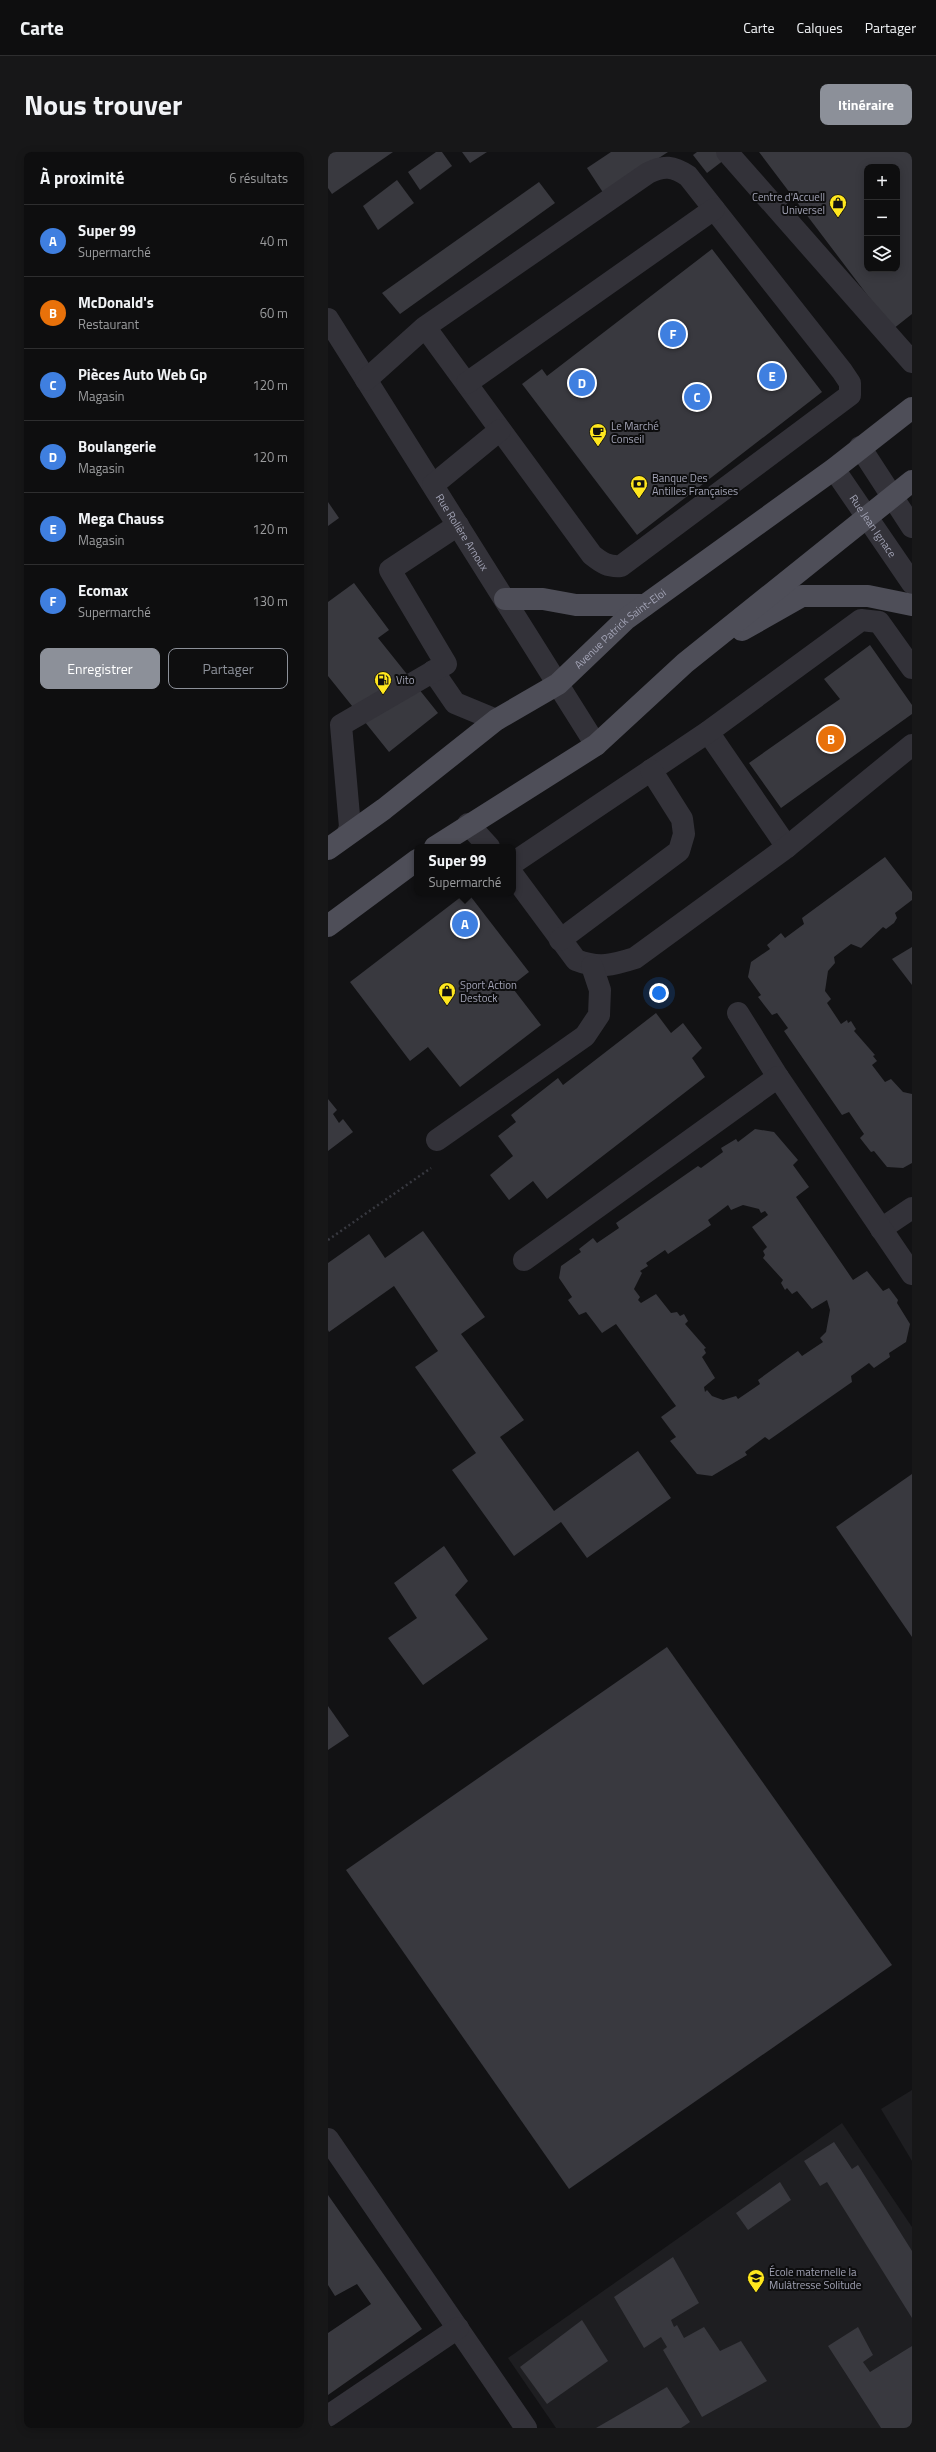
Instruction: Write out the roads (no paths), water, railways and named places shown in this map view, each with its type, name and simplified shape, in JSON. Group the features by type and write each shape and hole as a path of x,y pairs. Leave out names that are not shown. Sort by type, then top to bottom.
{"main road":[{"name":"Avenue Patrick Saint-Eloi","path":"328,849 496,720 558,684 626,619 834,469 860,447 912,408"},
{"path":"439,844 468,824 596,745 685,663 865,516 912,481"},
{"path":"685,663 802,596 868,596 912,605"},
{"path":"504,599 543,599 576,605 646,605"},
{"path":"328,926 414,862"}],"street":[{"path":"727,152 912,362"},
{"path":"366,380 425,327 657,168 666,167 677,169 688,176 842,371 851,389 850,396 621,566 603,564 592,555 425,327"},
{"path":"467,383 714,209"},
{"name":"Rue Rolière Arnoux","path":"328,319 596,745"},
{"path":"433,485 500,430"},
{"path":"860,447 912,527"},
{"name":"Rue Jean Ignace","path":"834,469 912,583"},
{"path":"348,835 350,827 342,725 446,664 390,570 458,525"},
{"path":"516,861 708,732 861,620 879,622 912,668"},
{"path":"433,671 455,703 496,720"},
{"path":"708,732 787,847"},
{"path":"516,879 576,960 592,966 620,963 635,958 787,847 912,745"},
{"path":"560,940 679,851 684,834 682,819 651,770"},
{"path":"468,824 486,844"},
{"path":"437,1140 585,1036 599,1015 600,990 592,966"},
{"path":"738,1013 778,1076 912,1274"},
{"path":"524,1260 778,1076"},
{"path":"881,1229 912,1208"},
{"path":"328,2140 526,2428"},
{"path":"328,2416 458,2328"}],"place":[{"name":"Centre d'Accuell Universel","path":"838,218"},
{"name":"Ecomax","path":"673,334"},
{"name":"Mega Chauss","path":"772,376"},
{"name":"Boulangerie","path":"582,383"},
{"name":"Pièces Auto Web Gp","path":"697,397"},
{"name":"Le Marché Conseil","path":"598,447"},
{"name":"Banque Des Antilles Françaises","path":"639,499"},
{"name":"Vito","path":"383,695"},
{"name":"McDonald's","path":"831,739"},
{"name":"Super 99","path":"465,924"},
{"name":"Sport Action Destock","path":"447,1006"},
{"name":"École maternelle la Mulâtresse Solitude","path":"756,2293"}]}
